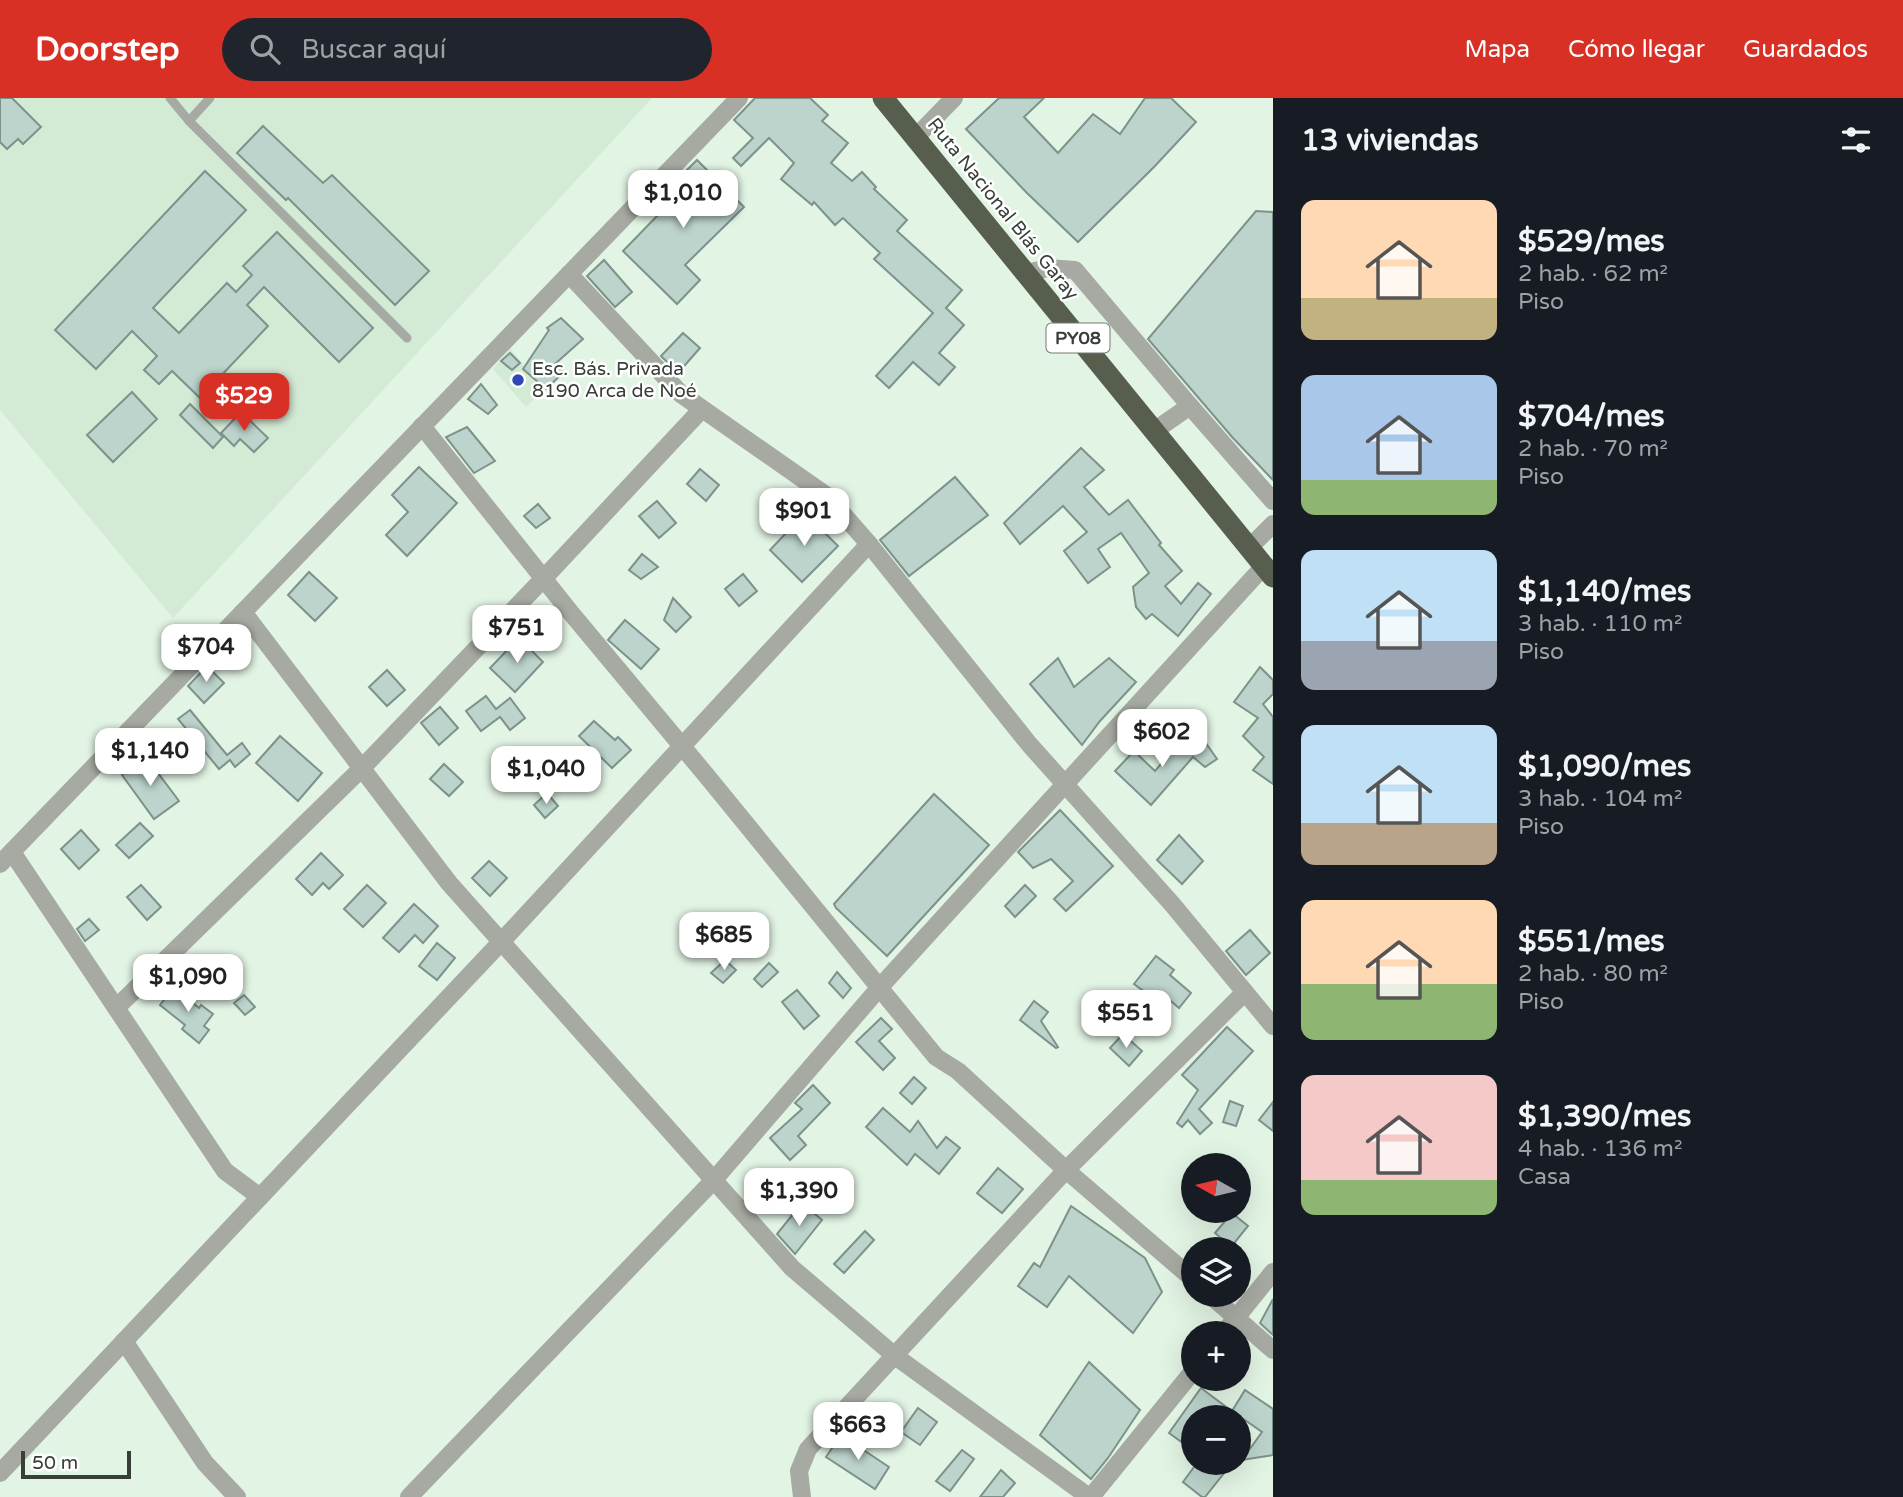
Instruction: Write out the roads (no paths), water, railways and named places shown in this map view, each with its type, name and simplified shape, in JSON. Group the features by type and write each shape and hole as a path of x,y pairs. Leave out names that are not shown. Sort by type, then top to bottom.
{"highway":[{"name":"Ruta Nacional Blás Garay","path":"883,98 1268,572"}],"street":[{"path":"260,1197 225,1171 116,1008 6,858 739,98"},
{"path":"915,138 954,98"},
{"path":"1026,274 1048,268 1075,270 1273,501"},
{"path":"569,274 681,394 827,496 869,544 1029,744 1271,1020"},
{"path":"1154,431 1190,406"},
{"path":"116,1008 362,768 702,409"},
{"path":"422,426 936,1057 958,1071 1066,1170 1181,1269"},
{"path":"1249,548 1273,524"},
{"path":"0,1473 501,942 869,544"},
{"path":"409,1497 713,1181 880,986 1064,785 1268,572"},
{"path":"243,612 449,883 792,1268 895,1356 1090,1497 1181,1386"},
{"path":"802,1497 799,1471 808,1449 1066,1170 1245,992"},
{"path":"1233,1321 1273,1272"},
{"path":"1224,1307 1273,1350"},
{"path":"124,1341 205,1463 237,1497"}],"lane":[{"path":"170,98 407,338"},
{"path":"190,121 209,98"}],"place":[{"name":"Esc. Bás. Privada 8190 Arca de Noé","path":"518,380"}]}
